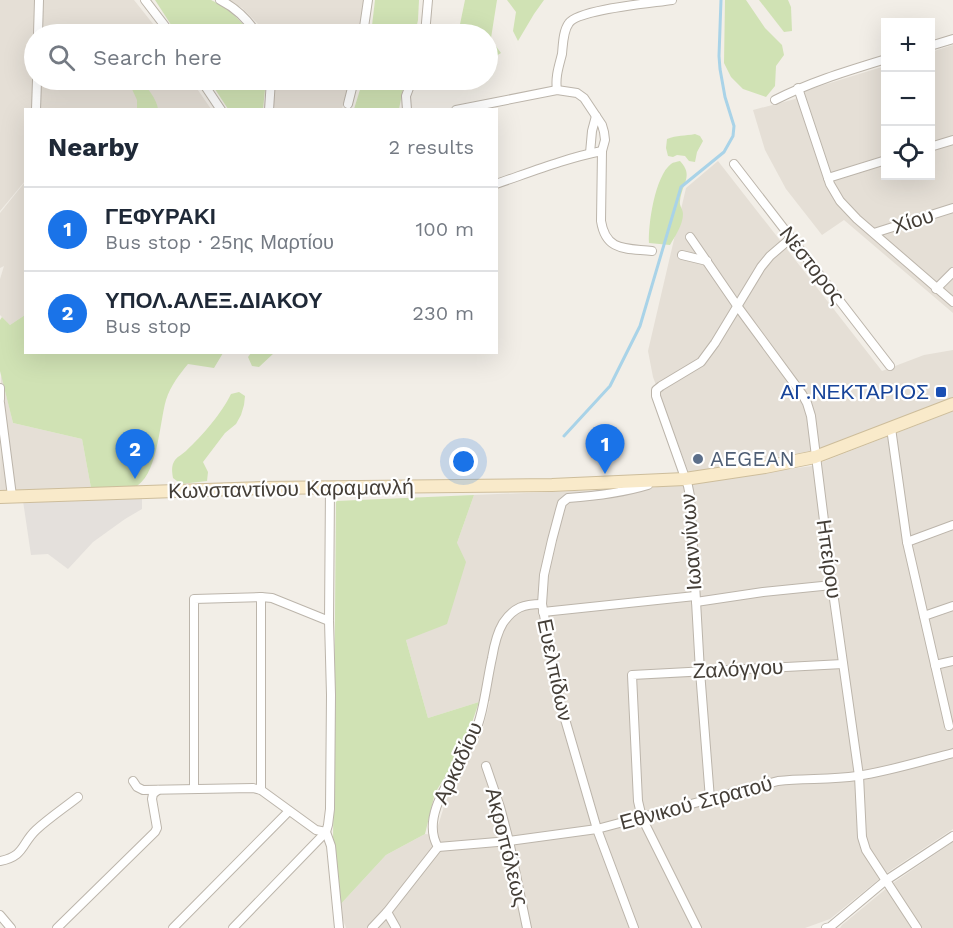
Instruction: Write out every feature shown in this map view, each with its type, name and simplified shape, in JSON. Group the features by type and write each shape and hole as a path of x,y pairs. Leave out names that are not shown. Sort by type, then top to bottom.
{"main road":[{"name":"Κωνσταντίνου Καραμανλή","path":"6,496 260,488 558,485 685,479 815,457 953,404"}],"street":[{"path":"38,24 39,0"},
{"path":"145,0 163,24"},
{"path":"220,0 231,6 251,24"},
{"path":"364,24 368,0"},
{"path":"425,24 428,0"},
{"path":"557,90 556,80 565,31 574,18 592,12 672,0"},
{"path":"935,44 953,39"},
{"path":"775,100 798,88 881,60"},
{"path":"798,88 828,178 840,201 857,219 953,302"},
{"path":"36,90 36,108"},
{"path":"207,90 219,108"},
{"path":"269,108 270,90"},
{"path":"348,104 352,90"},
{"path":"407,108 408,90"},
{"path":"466,108 557,90 577,93 589,104 604,132 601,221 603,231 612,244 621,248 652,251"},
{"path":"590,153 596,116"},
{"path":"935,145 953,140"},
{"path":"498,183 602,151"},
{"path":"828,178 881,161"},
{"name":"Νέστορος","path":"734,164 890,366"},
{"name":"Χίου","path":"874,233 953,208"},
{"name":"Ηπείρου","path":"690,237 807,403 811,416 859,776 862,837 866,850 917,928"},
{"name":"Ιωαννίνων","path":"710,799 690,496 656,396 656,390 701,363 716,344 764,262 791,238"},
{"path":"682,255 708,261"},
{"path":"936,289 953,273"},
{"path":"0,388 6,496"},
{"path":"891,428 907,542 949,726"},
{"name":"Ευελπίδων","path":"634,928 597,830 560,702 543,608 544,575 562,503 568,498 623,492 658,481"},
{"path":"233,928 326,832 328,825 331,695 330,487"},
{"path":"907,542 953,525"},
{"name":"Αρκαδίου","path":"438,847 432,828 436,810 444,789 473,739 501,626 517,608 526,604 543,608 695,599 832,585"},
{"path":"261,597 261,790"},
{"path":"194,788 194,599 272,598 329,621"},
{"path":"924,616 953,606"},
{"path":"935,665 953,661"},
{"name":"Ζαλόγγου","path":"642,818 638,801 632,675 843,664"},
{"name":"Εθνικού Στρατού","path":"438,847 597,830 778,781 859,776 953,753"},
{"name":"Ακροπόλεως","path":"486,766 509,841 527,928"},
{"path":"133,781 143,790 253,788 261,790 316,830 326,832"},
{"path":"57,928 155,832 157,828 152,799 153,794 158,790"},
{"path":"0,861 16,854 36,830 78,797"},
{"path":"179,926 289,811"},
{"path":"642,818 697,928"},
{"path":"326,832 331,846 339,928"},
{"path":"829,928 885,881 953,836"},
{"path":"372,928 438,847"},
{"path":"387,912 396,928"},
{"path":"0,915 11,928"}],"shaded area":[{"path":"0,0 134,0 153,24 24,24 24,90 198,90 210,108 24,108 24,182 0,211"},
{"path":"228,0 364,0 360,24 258,24 242,8"},
{"path":"953,45 953,313 844,220 822,235 786,189 765,150 753,110 795,99 804,91 881,67 881,180 935,180 935,51"},
{"path":"274,90 347,90 342,108 272,108"},
{"path":"718,161 882,371 924,355 953,350 953,398 810,451 689,473 653,377 648,351 686,188"},
{"path":"24,183 24,316 10,325 0,315 0,279 4,266 0,268 0,213"},
{"path":"1,374 13,423 82,439 91,488 0,494"},
{"path":"953,411 953,829 888,872 830,919 805,928 346,928 338,907 386,855 425,834 435,835 448,794 481,735 490,701 479,702 428,718 406,640 457,543 474,495 650,488 812,466"},
{"path":"142,495 142,509 93,542 68,569 48,554 31,555 23,501"},
{"path":"953,842 953,928 840,928 893,883"}],"green space":[{"path":"155,0 211,0 223,6 243,24 171,24"},
{"path":"375,0 419,0 417,24 372,24"},
{"path":"465,0 497,0 493,24 460,24"},
{"path":"507,0 544,0 518,41 513,31 516,12"},
{"path":"725,0 746,0 765,28 782,45 784,55 776,66 775,86 766,97 743,89 731,77 724,63"},
{"path":"759,0 788,0 791,7 792,31 784,32"},
{"path":"132,90 148,90 158,108 137,108 137,100"},
{"path":"216,90 265,90 263,108 227,108"},
{"path":"360,90 403,90 399,108 354,108"},
{"path":"695,134 703,141 695,162 689,161 685,156 668,156 667,139"},
{"path":"680,161 687,176 680,201 683,218 680,226 670,245 649,243 651,213 661,179 671,164"},
{"path":"24,316 24,354 222,354 214,368 188,364 175,380 166,400 153,462 141,482 130,489 91,488 82,439 13,423 0,371 0,320 2,317 10,325"},
{"path":"250,354 273,354 259,367 252,366 248,357"},
{"path":"239,392 245,396 241,415 203,462 208,472 207,481 181,484 173,478 172,466 175,460 205,431 231,394"},
{"path":"474,495 457,543 466,562 447,624 406,640 428,718 479,702 464,746 435,793 425,834 386,855 338,907 333,844 336,501"}],"waterway":[{"path":"564,436 610,386 640,326 681,187 724,152 733,136 734,126 725,97 720,69 721,0"}],"place":[{"name":"ΑΓ.ΝΕΚΤΑΡΙΟΣ","path":"941,392"},
{"name":"AEGEAN","path":"698,459"},
{"name":"ΓΕΦΥΡΑΚΙ","path":"605,474"},
{"name":"ΥΠΟΛ.ΑΛΕΞ.ΔΙΑΚΟΥ","path":"135,479"}]}
